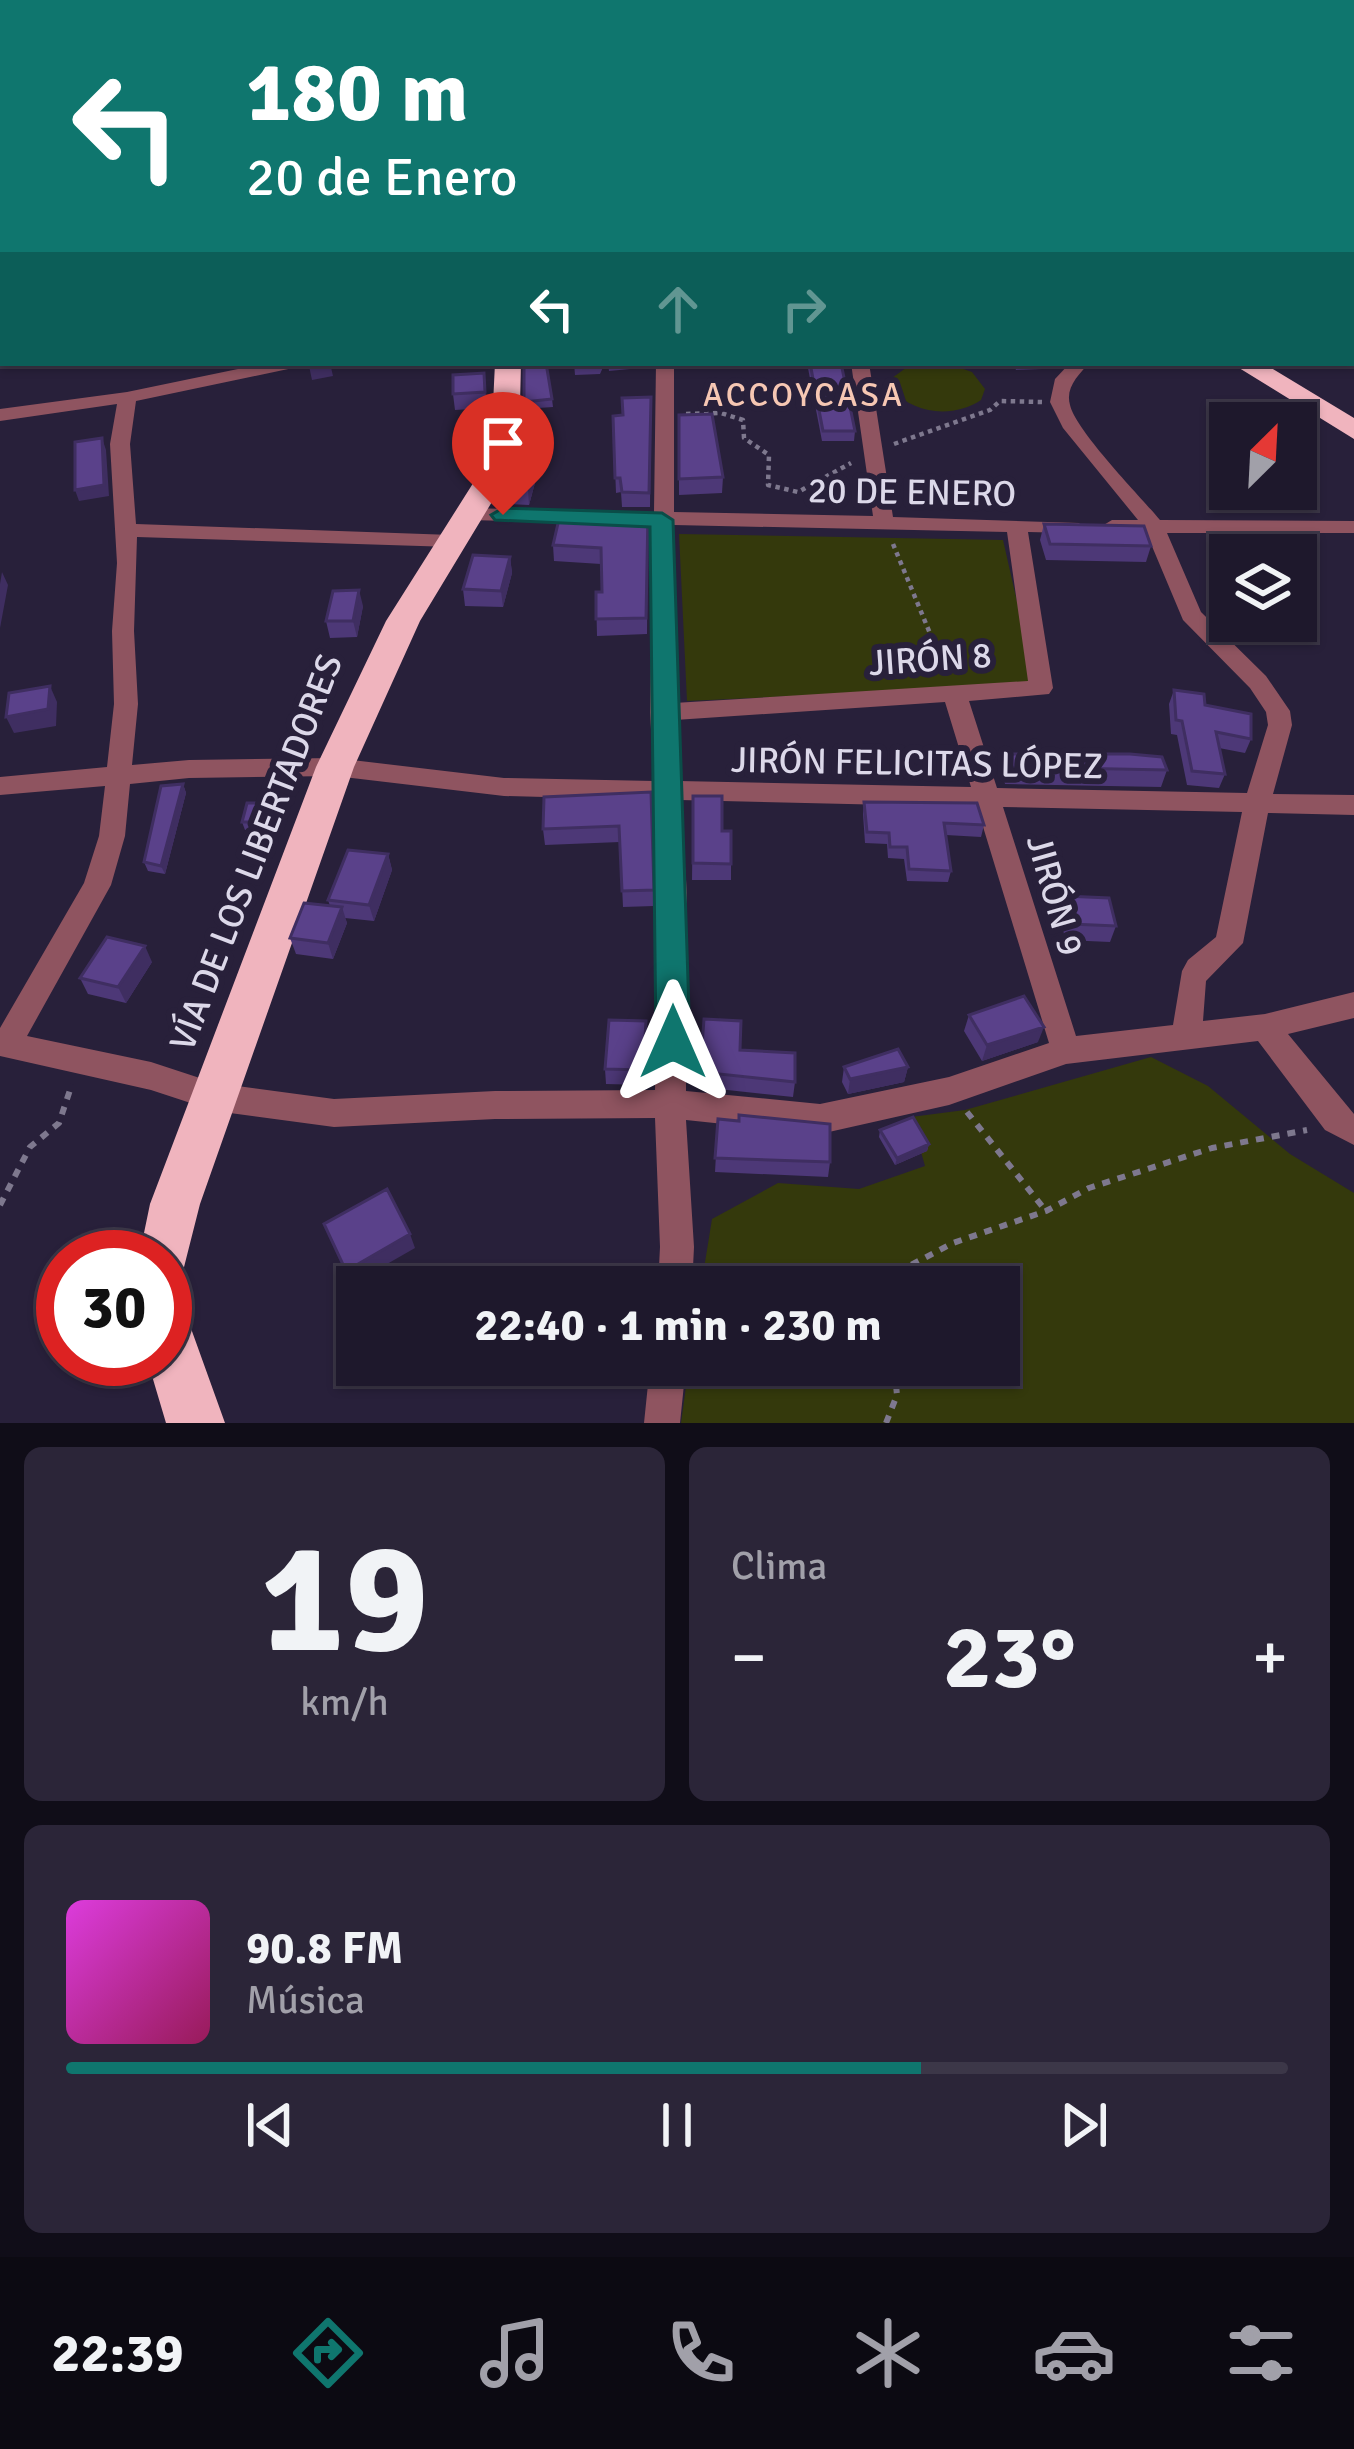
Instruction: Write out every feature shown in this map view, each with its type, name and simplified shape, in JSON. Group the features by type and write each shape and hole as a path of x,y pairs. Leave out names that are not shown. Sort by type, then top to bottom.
{"highway":[{"name":"VÍA DE LOS LIBERTADORES","path":"170,1230 175,1204 334,767 403,621 506,446 508,366"},
{"path":"1249,366 1354,430"},
{"path":"182,1386 197,1423"}],"street":[{"path":"0,415 127,397 278,366"},
{"path":"665,366 662,712 673,893 670,1104 676,1266"},
{"path":"861,366 884,522"},
{"path":"1076,366 1064,380 1059,402 1070,424 1154,526 1191,615 1258,682 1278,711 1278,742 1257,804 1229,943 1192,980 1187,1033"},
{"path":"127,397 120,444 129,581 123,631 126,704 115,773 112,836 97,886 3,1044 86,1066 151,1076 215,1096 334,1113 495,1105 670,1104 820,1119 949,1091 1066,1051 1265,1027 1354,1005"},
{"name":"20 DE ENERO","path":"123,530 662,520 1017,527 1354,526"},
{"name":"JIRÓN 8","path":"662,712 1041,688 1017,527"},
{"name":"JIRÓN 9","path":"954,692 992,801 1066,1051"},
{"name":"JIRÓN FELICITAS LÓPEZ","path":"0,786 115,773 334,767 504,788 1354,806"},
{"path":"1265,1027 1345,1125"},
{"path":"662,1423 666,1386"}],"path":[{"path":"662,414 721,412 743,420 743,438 769,455 768,485 798,491 875,450 990,410 1000,401 1059,402"},
{"path":"884,522 954,692"},
{"path":"1,1202 18,1165 44,1132 59,1124 73,1080 86,1066"},
{"path":"949,1091 1046,1211"},
{"path":"909,1266 952,1243 1046,1211 1089,1188 1162,1162 1345,1125"},
{"path":"886,1423 893,1414 898,1386"}],"green space":[{"path":"909,366 955,366 972,372 985,389 981,400 970,406 935,411 901,398 892,389 892,378"},
{"path":"679,534 1003,540 1036,685 687,701"},
{"path":"1151,1057 1208,1086 1290,1154 1354,1193 1354,1423 681,1423 686,1386 1020,1386 1020,1266 704,1266 712,1219 778,1183 859,1189 925,1166 911,1117 965,1110"}],"building":[{"path":"524,366 546,366 552,399 524,402"},
{"path":"811,366 842,366 855,431 823,431"},
{"path":"484,373 485,392 453,394 453,375"},
{"path":"651,397 649,493 622,492 620,478 615,478 613,416 623,415 622,398"},
{"path":"712,414 723,477 679,479 679,415"},
{"path":"530,437 540,441 528,489 506,488"},
{"path":"102,438 104,485 75,490 75,442"},
{"path":"624,513 648,513 646,618 596,619 596,592 602,592 601,548 553,545 559,519 624,523"},
{"path":"1044,524 1144,526 1151,546 1050,544"},
{"path":"473,555 510,557 501,591 463,589"},
{"path":"359,590 353,621 326,621 333,591"},
{"path":"50,686 48,709 6,717 9,693"},
{"path":"1174,690 1204,694 1205,705 1251,714 1251,739 1216,732 1225,774 1192,771 1182,721 1176,720"},
{"path":"1006,754 1162,757 1167,770 1010,767"},
{"path":"183,784 161,866 144,862 161,786"},
{"path":"651,792 654,890 622,891 619,826 543,829 544,797"},
{"path":"693,796 722,796 722,831 731,831 731,864 693,863"},
{"path":"864,802 977,803 984,825 944,823 951,871 909,869 907,847 890,847 889,833 867,832"},
{"path":"247,803 283,803 278,822 242,822"},
{"path":"348,850 388,854 369,905 328,900"},
{"path":"1065,896 1109,898 1116,926 1071,924"},
{"path":"304,903 342,907 328,943 290,938"},
{"path":"107,937 145,946 118,987 80,978"},
{"path":"1024,996 1044,1027 987,1045 969,1015"},
{"path":"704,1019 741,1021 740,1050 795,1053 795,1082 700,1072"},
{"path":"609,1020 646,1021 643,1070 605,1069"},
{"path":"898,1049 908,1067 850,1079 844,1067"},
{"path":"739,1115 830,1124 830,1162 715,1158 718,1119 739,1121"},
{"path":"913,1117 929,1144 897,1158 880,1130"},
{"path":"387,1189 410,1234 355,1266 344,1266 324,1224"}],"district":[{"name":"ACCOYCASA","path":"804,394"}],"route":[{"path":"503,515 662,520 662,712 673,893 673,1042"}]}
